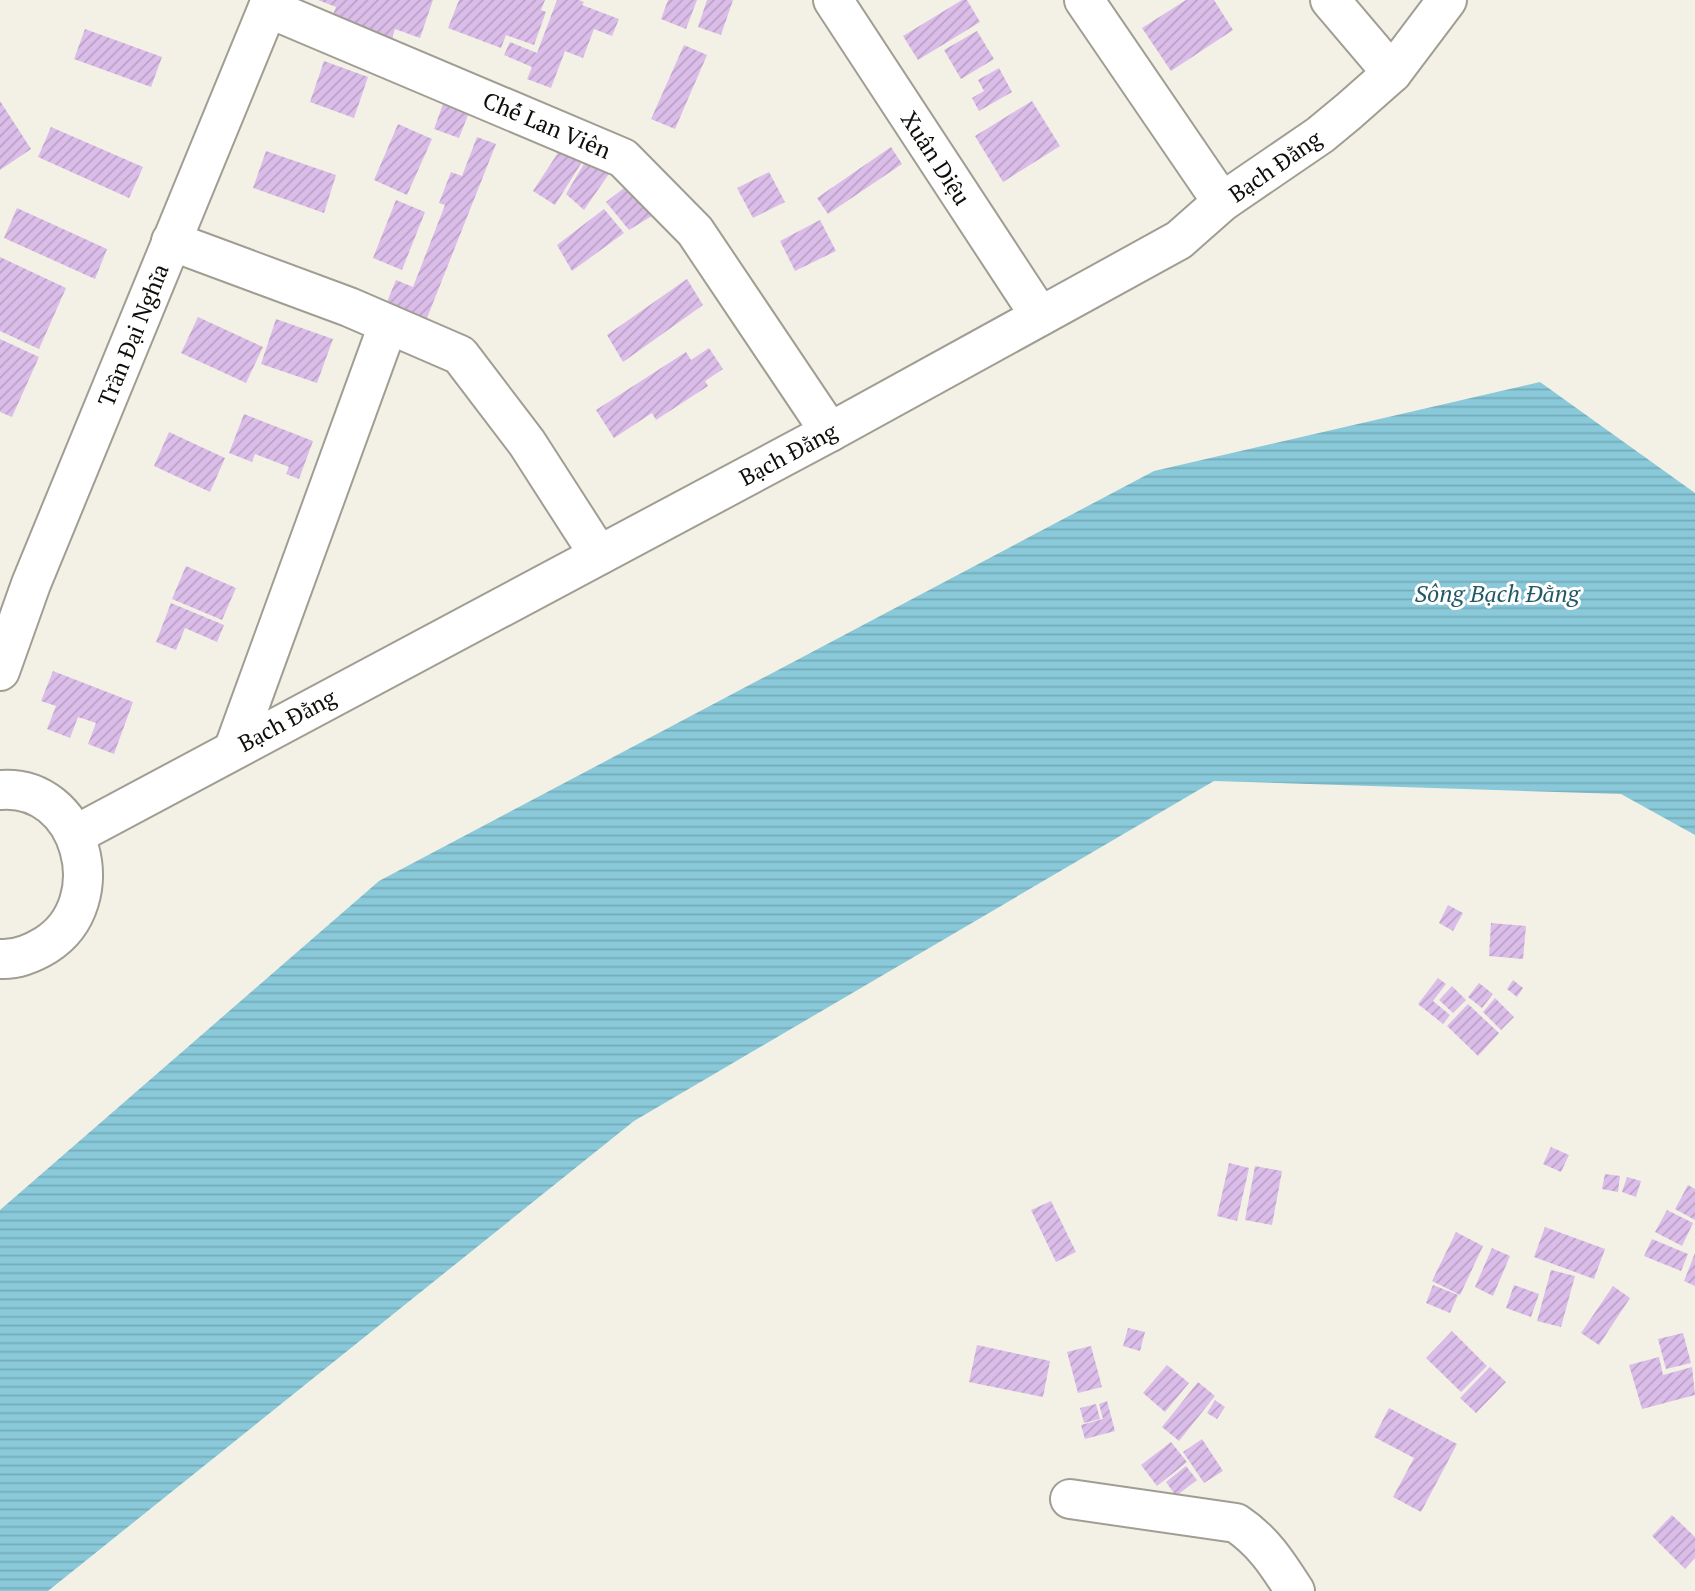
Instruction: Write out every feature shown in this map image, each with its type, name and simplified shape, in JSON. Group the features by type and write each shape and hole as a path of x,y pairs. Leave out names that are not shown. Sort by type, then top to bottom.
{"street":[{"name":"Xuân Diệu","path":"833,0 1040,316"},
{"path":"1084,0 1222,202"},
{"path":"1329,0 1392,73"},
{"name":"Bạch Đằng","path":"75,835 830,432 1179,240 1222,202 1320,135 1392,73 1447,0"},
{"name":"Trần Đại Nghĩa","path":"0,671 31,584 270,4"},
{"name":"Chế Lan Viên","path":"270,4 623,158 695,231 830,432"},
{"path":"171,241 349,307 460,355 527,443 599,555"},
{"path":"234,748 388,325"},
{"path":"0,790 35,796 58,812 75,835 84,862 84,880 74,916 57,938 33,953 0,959"},
{"path":"1070,1499 1236,1523 1256,1536 1271,1553 1294,1591"}],"water":[{"name":"Sông Bạch Đằng","path":"1540,382 1695,493 1695,835 1621,794 1214,781 634,1121 48,1591 0,1591 0,1210 379,881 1154,471"}],"building":[{"path":"318,0 433,0 420,38 395,29 392,39 332,17 336,7"},
{"path":"459,0 545,0 541,10 546,12 534,45 506,35 501,48 448,28"},
{"path":"557,0 579,0 584,2 582,5 619,19 612,36 594,29 583,58 565,51 551,88 527,79 532,67 504,55 510,42 537,53"},
{"path":"668,0 697,0 686,29 661,19"},
{"path":"707,0 733,0 721,35 698,27"},
{"path":"962,0 967,0 980,22 918,60 903,36"},
{"path":"1186,0 1214,0 1233,30 1171,71 1142,28"},
{"path":"85,29 162,57 151,87 74,59"},
{"path":"977,31 994,59 961,79 944,50"},
{"path":"684,45 707,55 675,129 651,119"},
{"path":"324,61 368,77 354,118 310,102"},
{"path":"999,68 1012,92 979,111 972,98 984,91 978,80"},
{"path":"0,101 31,149 0,170"},
{"path":"1032,101 1060,146 1003,182 975,136"},
{"path":"443,104 468,115 459,138 434,129"},
{"path":"398,124 432,139 407,195 374,180"},
{"path":"51,127 143,167 129,198 38,157"},
{"path":"477,137 496,144 427,318 387,302 396,280 413,287 445,205 439,203 451,172 462,176"},
{"path":"565,142 582,162 555,205 533,191"},
{"path":"891,147 902,164 828,214 817,198"},
{"path":"266,151 336,175 324,213 253,188"},
{"path":"591,152 615,165 584,210 566,194"},
{"path":"769,172 785,202 753,218 737,188"},
{"path":"633,181 655,214 629,230 606,202"},
{"path":"396,200 425,212 402,270 373,258"},
{"path":"17,208 107,249 95,279 4,238"},
{"path":"604,209 624,233 572,271 557,245"},
{"path":"820,220 836,251 795,271 780,241"},
{"path":"0,257 66,288 39,349 0,331"},
{"path":"687,279 703,305 623,362 607,335"},
{"path":"198,317 263,347 246,383 181,353"},
{"path":"276,319 333,339 317,383 261,364"},
{"path":"0,339 39,357 12,417 0,412"},
{"path":"709,348 723,369 705,381 708,386 656,420 652,413 614,438 596,410 686,352 691,360"},
{"path":"244,414 313,441 299,479 286,474 289,467 255,454 252,462 229,453"},
{"path":"169,432 225,458 210,492 154,466"},
{"path":"186,566 236,588 222,620 172,599"},
{"path":"171,603 224,625 217,642 185,628 176,650 156,642"},
{"path":"53,671 133,702 114,754 88,744 96,723 78,717 70,738 47,729 56,706 41,701"},
{"path":"1448,905 1463,913 1453,931 1439,923"},
{"path":"1491,923 1526,926 1523,959 1489,956"},
{"path":"1438,978 1446,984 1433,1001 1450,1015 1443,1024 1418,1004"},
{"path":"1513,980 1523,988 1517,997 1507,989"},
{"path":"1479,983 1493,994 1482,1008 1468,997"},
{"path":"1452,986 1466,1000 1453,1013 1439,1000"},
{"path":"1495,998 1514,1017 1501,1030 1483,1012"},
{"path":"1468,1004 1499,1033 1478,1056 1447,1026"},
{"path":"1551,1147 1569,1155 1561,1172 1543,1164"},
{"path":"1229,1163 1249,1168 1237,1221 1217,1216"},
{"path":"1255,1166 1282,1171 1272,1225 1245,1220"},
{"path":"1605,1174 1620,1176 1618,1192 1602,1189"},
{"path":"1627,1177 1641,1181 1636,1197 1622,1192"},
{"path":"1688,1185 1695,1189 1695,1220 1675,1209"},
{"path":"1051,1201 1076,1252 1056,1262 1031,1210"},
{"path":"1667,1210 1693,1223 1682,1246 1655,1232"},
{"path":"1545,1227 1605,1249 1594,1279 1534,1257"},
{"path":"1456,1232 1483,1246 1460,1295 1432,1281"},
{"path":"1652,1239 1688,1254 1681,1271 1644,1256"},
{"path":"1492,1248 1510,1256 1493,1296 1475,1287"},
{"path":"1695,1253 1695,1286 1684,1281"},
{"path":"1551,1270 1575,1276 1561,1327 1537,1321"},
{"path":"1433,1285 1458,1295 1450,1313 1426,1303"},
{"path":"1514,1285 1539,1294 1531,1317 1506,1308"},
{"path":"1613,1286 1630,1298 1599,1345 1581,1333"},
{"path":"1128,1328 1145,1332 1140,1351 1123,1346"},
{"path":"1452,1331 1487,1366 1461,1392 1426,1358"},
{"path":"1683,1333 1691,1363 1666,1369 1658,1339"},
{"path":"977,1345 1050,1361 1043,1397 969,1382"},
{"path":"1091,1346 1102,1387 1078,1393 1067,1352"},
{"path":"1659,1357 1663,1375 1692,1367 1695,1395 1642,1409 1629,1365"},
{"path":"1167,1365 1189,1383 1165,1412 1143,1393"},
{"path":"1490,1367 1506,1382 1476,1413 1460,1398"},
{"path":"1198,1382 1215,1396 1179,1441 1162,1427"},
{"path":"1215,1400 1225,1407 1217,1419 1207,1413"},
{"path":"1107,1401 1115,1431 1085,1439 1081,1425 1103,1419 1099,1404"},
{"path":"1096,1404 1100,1419 1084,1423 1080,1408"},
{"path":"1389,1408 1457,1444 1421,1512 1393,1497 1414,1458 1374,1437"},
{"path":"1202,1439 1223,1471 1204,1483 1183,1452"},
{"path":"1171,1442 1187,1462 1157,1486 1141,1465"},
{"path":"1186,1466 1197,1480 1176,1496 1166,1482"},
{"path":"1672,1515 1695,1537 1695,1558 1685,1569 1652,1536"}]}
